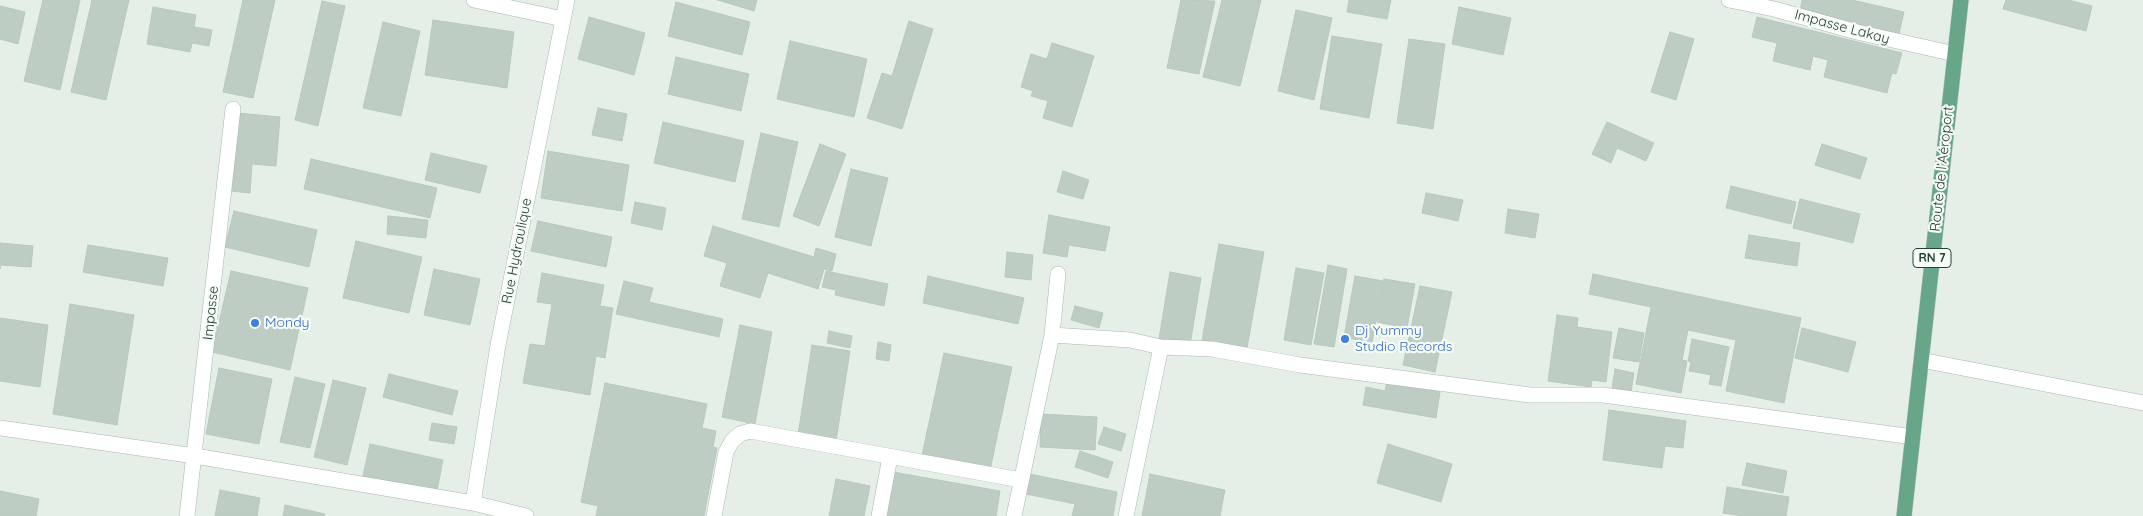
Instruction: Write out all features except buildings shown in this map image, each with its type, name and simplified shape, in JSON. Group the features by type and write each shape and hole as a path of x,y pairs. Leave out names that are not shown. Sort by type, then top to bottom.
{"main road":[{"name":"Route de l’Aéroport","path":"1904,516 1961,0"}],"street":[{"path":"474,0 563,19"},
{"name":"Rue Hydraulique","path":"474,503 498,345 567,0"},
{"name":"Impasse Lakay","path":"1729,0 1774,9 1857,32 1955,54"},
{"name":"Impasse","path":"187,516 233,109"},
{"path":"1014,516 1052,335 1058,274"},
{"path":"1052,335 1130,340 1161,347 1212,349 1330,369 1530,395 1603,395 1913,437"},
{"path":"1126,516 1161,347"},
{"path":"1921,360 2143,403"},
{"path":"0,428 194,456 474,503 526,516"},
{"path":"714,516 726,452 732,441 740,434 750,431 1021,480"},
{"path":"879,516 890,457"}],"place":[{"name":"Mondy","path":"255,323"},
{"name":"Dj Yummy Studio Records","path":"1345,339"}]}
